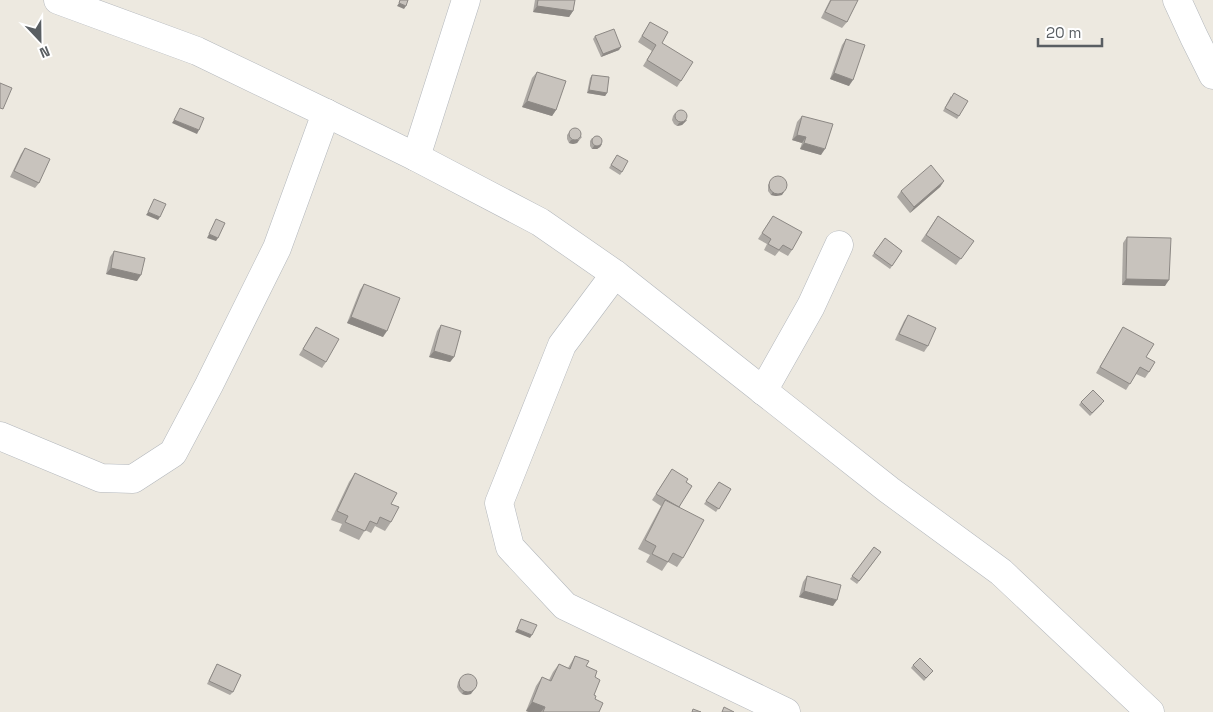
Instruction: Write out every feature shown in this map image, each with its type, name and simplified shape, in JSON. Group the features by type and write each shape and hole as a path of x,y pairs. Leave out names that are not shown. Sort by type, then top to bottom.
{"street":[{"path":"58,0 197,51 416,157 540,222 615,274 889,490 1001,572 1150,712"},
{"path":"416,157 466,0"},
{"path":"1177,0 1213,75"},
{"path":"0,436 101,478 133,479 173,453 277,248 326,113"},
{"path":"763,391 811,306 839,245"},
{"path":"615,274 562,345 499,503 510,547 565,606 786,712"}],"building":[{"path":"400,0 408,0 406,6 399,3"},
{"path":"538,0 575,0 573,11 537,6"},
{"path":"831,0 858,0 847,22 825,12"},
{"path":"650,22 668,32 662,43 693,62 681,81 647,60 656,45 642,36"},
{"path":"614,29 621,47 603,54 595,36"},
{"path":"846,39 865,45 853,80 834,73"},
{"path":"537,72 566,81 556,110 527,101"},
{"path":"592,75 609,77 607,93 589,90"},
{"path":"0,83 12,88 3,109 0,108"},
{"path":"954,93 968,101 959,116 945,108"},
{"path":"180,108 204,118 199,130 174,120"},
{"path":"683,110 686,111 686,121 679,122 676,121 675,114 676,111"},
{"path":"802,116 833,124 825,149 804,143 806,137 797,135"},
{"path":"577,128 580,129 580,139 573,140 570,139 569,132 570,129"},
{"path":"595,136 599,136 602,141 601,145 595,146 592,143 592,139"},
{"path":"25,148 50,159 39,183 14,171"},
{"path":"617,155 628,161 622,172 611,165"},
{"path":"931,165 944,181 914,207 901,191"},
{"path":"778,176 784,179 787,185 784,191 778,194 772,191 769,185 772,179"},
{"path":"154,199 166,204 160,217 148,212"},
{"path":"773,216 802,232 792,250 783,245 779,250 768,244 771,239 762,233"},
{"path":"938,216 974,241 961,259 926,235"},
{"path":"216,219 225,223 218,238 209,234"},
{"path":"1127,237 1171,238 1169,280 1126,279"},
{"path":"885,238 902,251 892,266 874,253"},
{"path":"114,251 145,258 141,275 111,268"},
{"path":"364,284 400,298 387,331 351,317"},
{"path":"908,315 936,328 928,346 899,334"},
{"path":"441,325 461,331 454,357 434,351"},
{"path":"316,327 339,339 326,362 303,349"},
{"path":"1123,327 1154,344 1146,357 1155,362 1149,372 1140,367 1130,384 1100,367"},
{"path":"1093,390 1104,401 1092,413 1081,402"},
{"path":"672,469 688,479 686,482 692,486 679,507 656,494"},
{"path":"355,473 397,493 391,504 399,507 391,522 380,517 377,524 370,521 365,531 345,522 348,516 337,511"},
{"path":"719,482 731,489 719,509 706,501"},
{"path":"665,500 704,520 683,558 673,553 668,562 652,554 656,546 645,540"},
{"path":"874,547 881,552 859,581 852,576"},
{"path":"807,576 841,585 837,600 804,591"},
{"path":"521,619 537,625 532,635 517,629"},
{"path":"575,656 589,661 586,666 597,671 595,677 600,680 594,695 596,696 595,699 603,703 599,712 543,712 545,707 532,702 542,677 551,681 559,664 570,669"},
{"path":"920,658 933,671 926,678 913,665"},
{"path":"217,664 241,675 233,692 209,681"},
{"path":"468,674 474,677 477,683 474,689 468,692 462,689 459,683 462,677"},
{"path":"724,707 734,712 722,712"}]}
